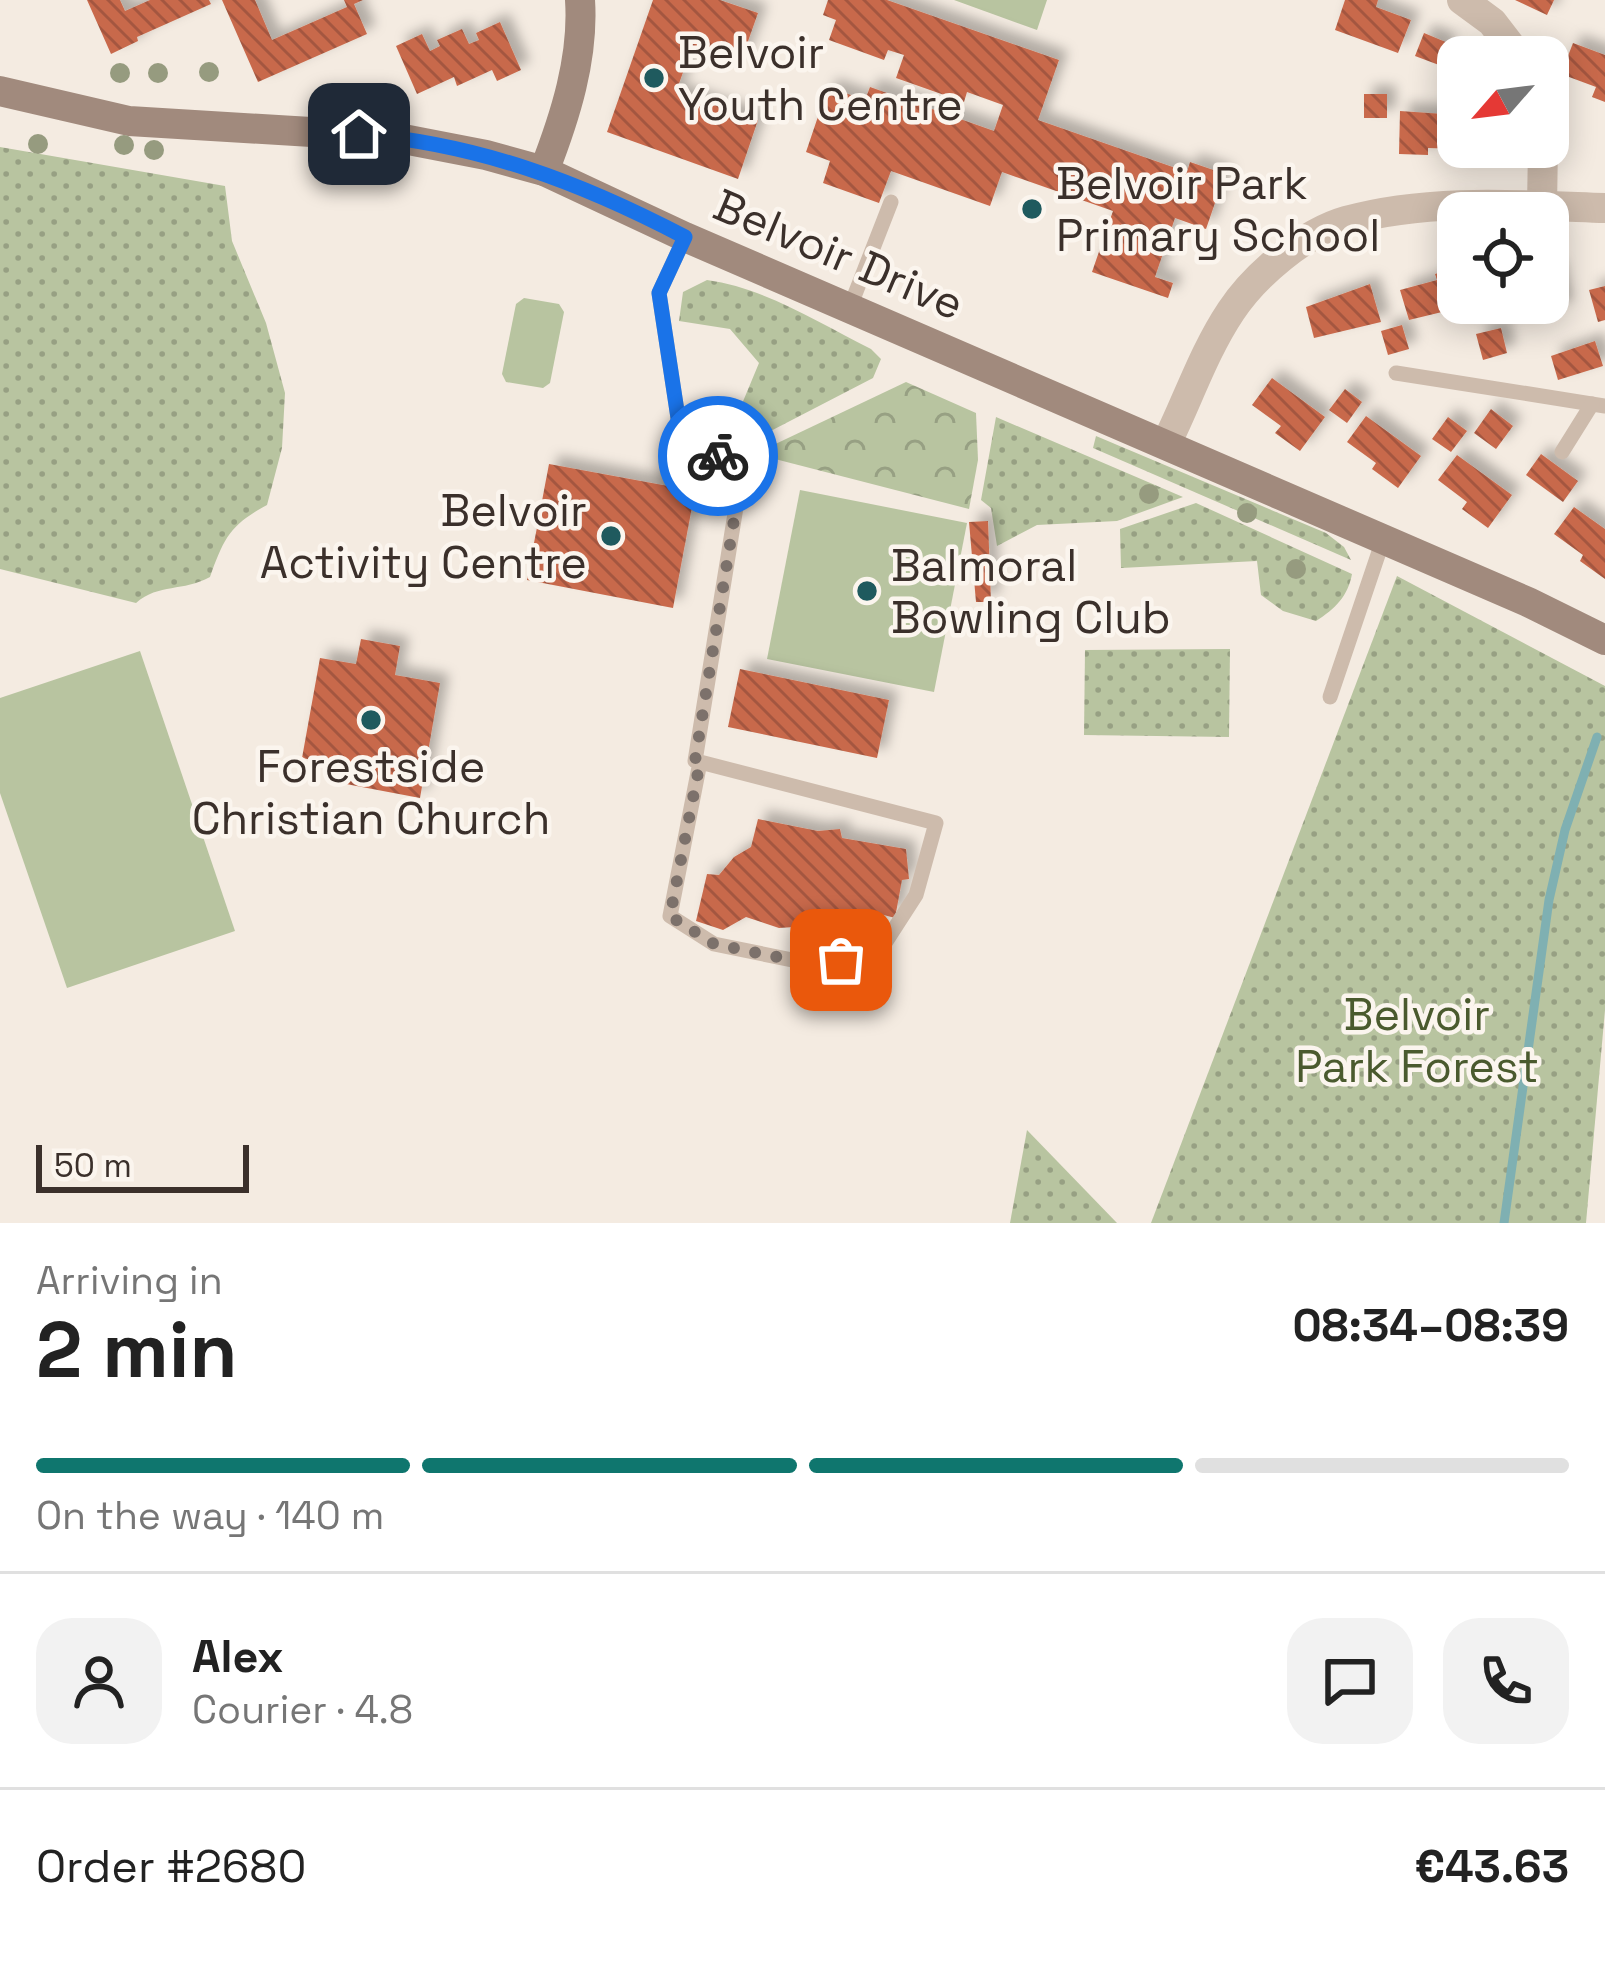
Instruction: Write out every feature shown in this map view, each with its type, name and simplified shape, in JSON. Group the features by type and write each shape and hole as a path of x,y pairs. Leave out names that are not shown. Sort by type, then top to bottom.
{"street":[{"path":"544,171 572,88 582,19 580,0"},
{"path":"1462,0 1503,36"},
{"name":"Belvoir Drive","path":"0,91 129,121 393,137 544,171 1605,640"},
{"path":"1569,207 1605,208"},
{"path":"1166,444 1205,354 1234,307 1278,258 1342,222 1437,208"}],"lane":[{"path":"850,307 891,202"},
{"path":"685,237 659,293 682,444 743,464 695,761 700,762 936,823 916,895 876,957 807,963 714,944 670,916 700,762"},
{"path":"1396,373 1599,405 1562,452"},
{"path":"1330,697 1383,539"}],"green space":[{"path":"954,0 1047,0 1037,30"},
{"path":"0,147 225,186 232,241 266,323 285,393 282,448 267,505 230,534 210,577 153,593 136,603 0,569"},
{"path":"707,280 771,298 871,349 881,359 873,378 732,451 721,448 715,436 734,423 759,363 730,329 679,321 683,292"},
{"path":"524,298 559,304 564,312 550,383 543,388 506,382 502,374 516,304"},
{"path":"906,382 976,413 978,460 969,509 775,459 767,448"},
{"path":"996,417 1183,497 1117,521 1037,525 997,546 991,508 981,500"},
{"path":"1096,436 1326,533 1344,547 1351,560 1093,448"},
{"name":"Balmoral Bowling Club","path":"800,490 967,523 934,692 767,659"},
{"path":"1196,503 1352,574 1344,595 1316,621 1283,611 1261,595 1257,561 1121,568 1120,529"},
{"name":"Belvoir Park Forest","path":"1397,576 1605,686 1605,1010 1586,1223 1151,1223"},
{"path":"1230,649 1229,737 1084,735 1085,650"},
{"path":"140,651 235,931 67,988 0,793 0,698"},
{"path":"1027,1130 1117,1223 1010,1223"}],"building":[{"path":"87,0 120,0 125,11 150,0 209,0 211,4 111,54"},
{"path":"222,0 255,0 272,40 347,7 344,0 363,0 354,4 367,34 258,82"},
{"name":"Belvoir Youth Centre","path":"653,0 720,0 758,13 740,64 692,47 676,92 758,120 738,179 607,132"},
{"path":"828,0 887,0 1059,60 1038,120 1187,172 1190,162 1225,174 1206,229 1175,218 1155,277 1173,283 1168,298 1092,272 1113,211 1002,172 990,206 891,171 879,203 823,183 830,161 806,152 828,87 865,100 870,87 994,131 1003,105 967,92 964,102 896,78 904,55 888,50 884,60 829,40 836,20 823,15"},
{"path":"1345,0 1378,0 1376,7 1411,20 1398,53 1335,30"},
{"path":"1515,0 1554,0 1547,15"},
{"path":"500,22 521,70 497,81 492,70 457,86 454,77 417,94 396,46 422,34 430,51 440,46 437,40 462,29 469,44 479,40 476,33"},
{"path":"1424,33 1437,38 1437,64 1415,56"},
{"path":"1573,43 1605,55 1605,102 1592,97 1596,87 1569,77"},
{"path":"1364,94 1387,94 1387,118 1364,118"},
{"path":"1400,111 1437,114 1437,148 1428,148 1428,155 1399,154"},
{"path":"1437,280 1437,313 1409,320 1400,290"},
{"path":"1370,284 1381,322 1314,338 1306,307"},
{"path":"1605,286 1605,320 1598,322 1589,290"},
{"path":"1402,325 1409,349 1388,355 1381,331"},
{"path":"1501,328 1507,353 1483,360 1476,334"},
{"path":"1595,341 1603,366 1558,380 1551,356"},
{"path":"1272,378 1325,417 1300,451 1275,433 1281,426 1252,405"},
{"path":"1345,389 1362,402 1347,423 1329,410"},
{"path":"1491,409 1513,426 1496,449 1474,433"},
{"path":"1366,416 1421,456 1398,488 1372,469 1376,463 1347,442"},
{"path":"1448,417 1467,431 1451,452 1432,439"},
{"path":"1541,454 1578,481 1563,502 1526,475"},
{"path":"1457,455 1512,495 1488,528 1462,509 1467,502 1438,480"},
{"name":"Belvoir Activity Centre","path":"549,464 695,491 673,608 527,580"},
{"path":"1574,507 1605,529 1605,579 1554,534"},
{"path":"988,521 991,602 976,602 969,522"},
{"name":"Forestside Christian Church","path":"361,639 400,646 395,675 440,683 420,798 346,784 349,767 302,758 320,658 356,664"},
{"name":"Balmoral Bowling Club","path":"740,669 889,700 877,758 728,727"},
{"path":"758,819 818,831 840,829 842,838 906,849 909,879 902,880 895,918 880,914 869,936 827,914 779,928 746,917 723,930 696,921 707,874 719,875 734,857 751,847"}],"waterway":[{"path":"1504,1223 1549,900 1565,830 1597,737"}],"way so far":[{"path":"718,456 743,464 695,761 700,762 670,916 714,944 807,963 841,960"}],"place":[{"name":"Belvoir Youth Centre","path":"654,78"},
{"name":"Belvoir Park Primary School","path":"1032,209"},
{"name":"Belvoir Activity Centre","path":"611,536"},
{"name":"Balmoral Bowling Club","path":"867,591"},
{"name":"Forestside Christian Church","path":"371,720"}],"route":[{"path":"359,134 486,155 544,171 685,237 659,293 682,444 718,456"}]}
